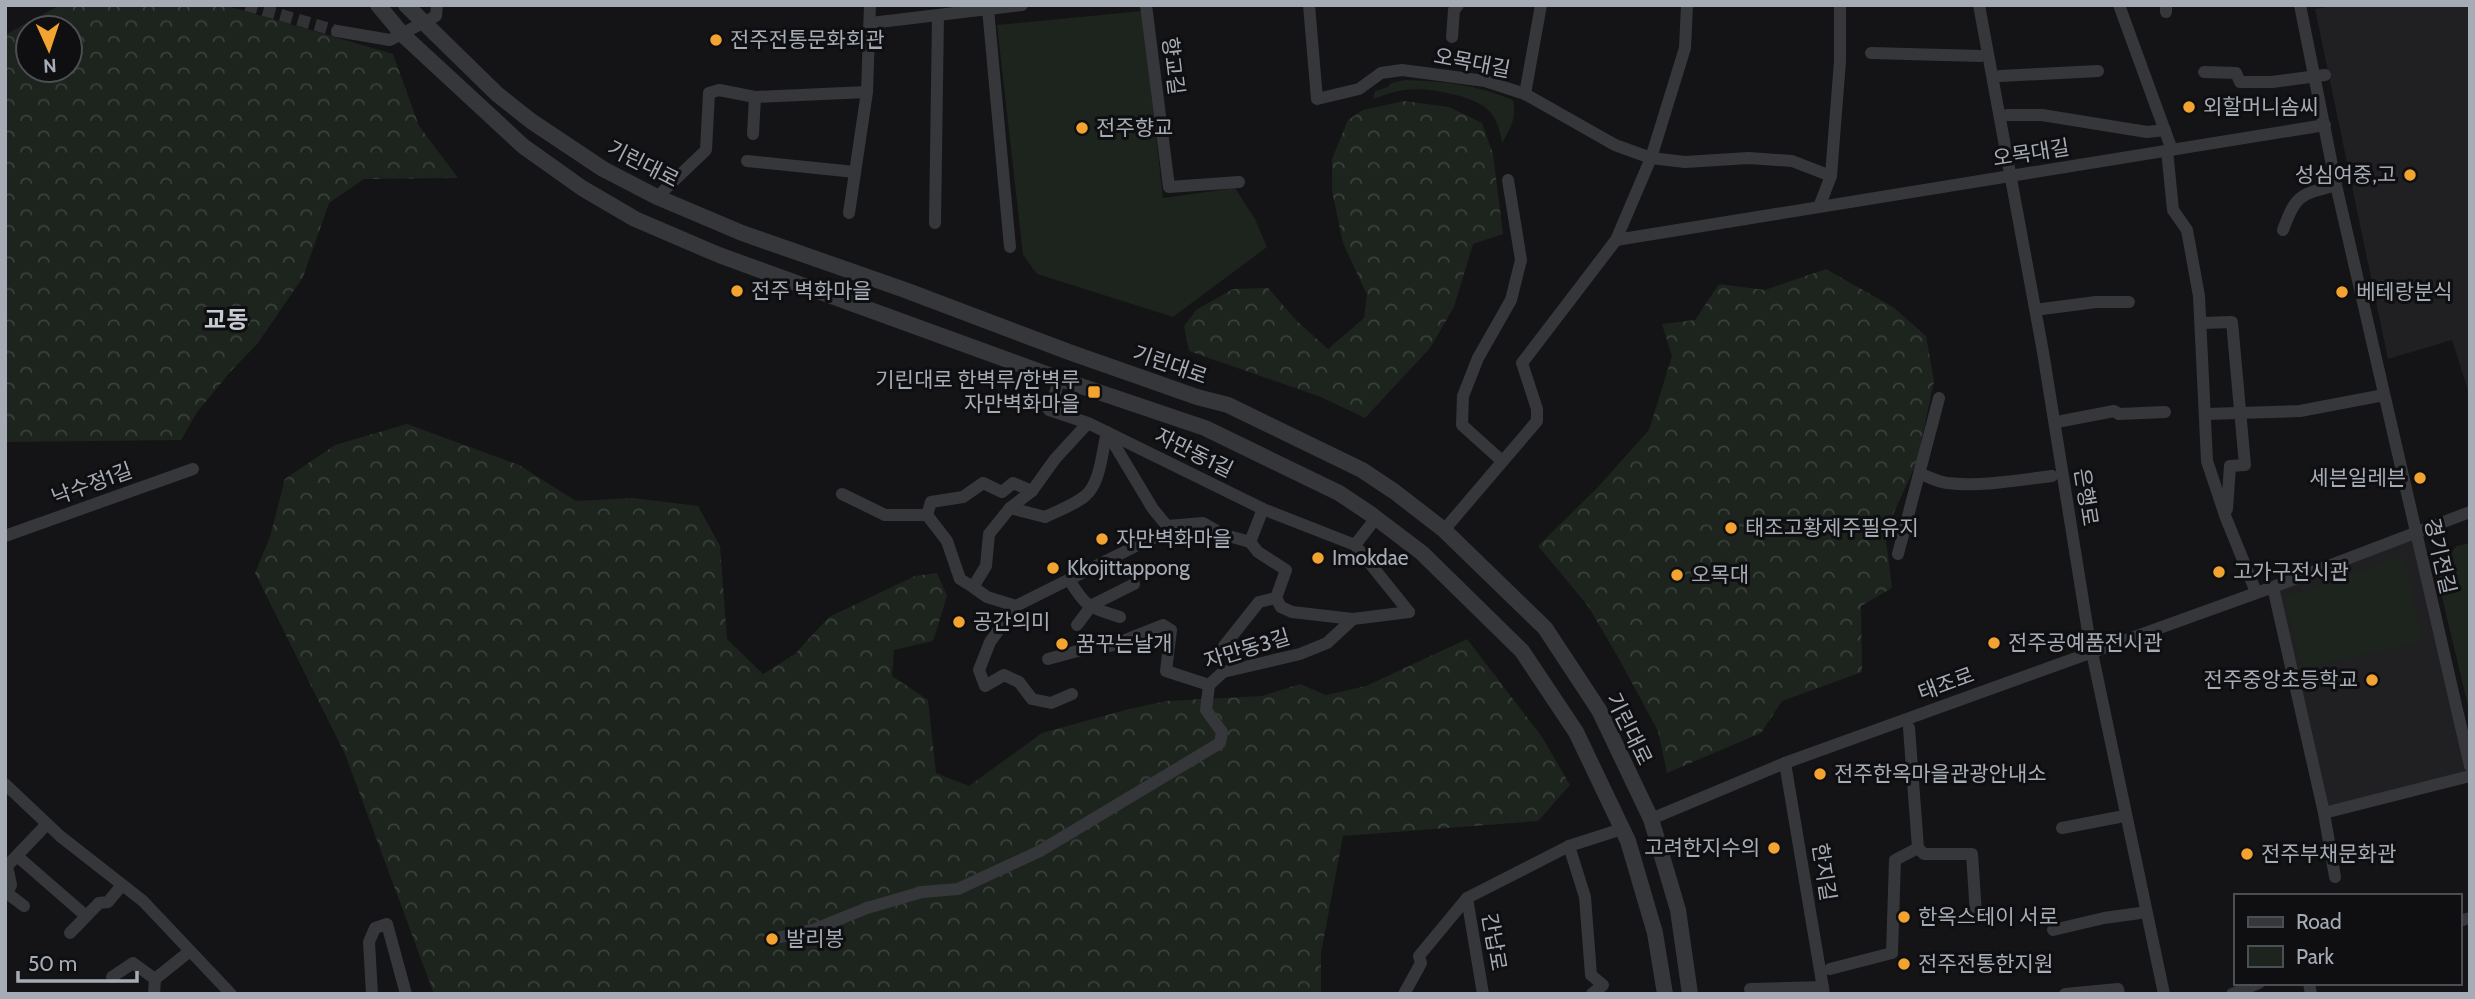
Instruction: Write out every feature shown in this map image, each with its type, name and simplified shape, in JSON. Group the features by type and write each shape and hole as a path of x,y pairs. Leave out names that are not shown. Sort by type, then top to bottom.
{"street":[{"path":"379,5 403,34 523,146 582,188 635,219 719,255 1060,379 1205,428 1339,493 1422,553 1522,651 1576,732 1628,841 1655,933 1664,994"},
{"name":"기린대로","path":"406,5 497,94 531,121 603,169 657,197 742,233 905,290 1069,352 1197,397 1228,405 1362,470 1444,530 1545,628 1599,710 1651,818 1678,910 1690,994"},
{"path":"337,31 390,40 436,16 437,5"},
{"path":"849,213 867,92 870,5"},
{"path":"871,23 1022,5"},
{"name":"향교길","path":"1146,5 1169,187 1239,182"},
{"name":"오목대길","path":"1309,5 1317,99 1359,89 1381,73 1402,70 1485,81 1525,94 1615,145 1651,158 1685,162 1749,158 1792,161 1831,176"},
{"path":"1452,37 1454,10 1458,5"},
{"path":"1525,94 1541,5"},
{"path":"1444,530 1536,421 1537,409 1522,363 1616,240 1651,158 1685,48 1687,5"},
{"path":"1819,207 1831,176 1840,61 1840,5"},
{"name":"은행로","path":"1979,5 2043,352 2092,650 2164,994"},
{"path":"2119,5 2165,130 2173,210 2187,230 2199,296 2207,461 2226,518 2256,592"},
{"name":"경기전길","path":"2300,5 2320,75 2325,125 2336,185 2470,766"},
{"path":"988,9 1010,247"},
{"path":"935,223 938,15"},
{"path":"1871,54 1981,56"},
{"path":"2000,76 2098,71"},
{"path":"2204,72 2236,73 2240,82 2272,82 2320,75"},
{"path":"657,197 706,150 709,93 719,90 755,97 867,92"},
{"path":"753,134 755,97"},
{"path":"2007,115 2042,115 2147,132 2165,130"},
{"name":"오목대길","path":"1616,240 2325,125"},
{"path":"747,161 855,172"},
{"path":"1502,461 1462,425 1463,396 1478,358 1511,300 1521,260 1508,180"},
{"path":"2283,230 2293,204 2305,193 2336,185"},
{"path":"2042,309 2096,302 2129,302"},
{"path":"2201,323 2232,322 2245,465 2230,467 2226,518"},
{"name":"자만동1길","path":"1060,379 1049,410 1088,423 1264,509 1355,545"},
{"path":"2206,414 2300,411 2384,395"},
{"path":"1898,554 1940,398"},
{"path":"2062,421 2114,411 2119,414 2165,412"},
{"path":"972,587 986,566 989,534 1010,508 1032,491 1055,459 1088,423"},
{"path":"1010,508 1045,517 1085,496 1092,489 1097,475 1107,432"},
{"path":"1107,432 1153,509 1167,526 1203,523 1222,534 1251,542"},
{"name":"낙수정1길","path":"5,536 193,469"},
{"name":"은행로","path":"1921,474 1945,483 1991,482 2052,475"},
{"path":"927,515 931,502 963,498 983,483 1002,492 1013,484 1032,491"},
{"path":"842,494 885,515 927,515"},
{"path":"1224,646 1259,602 1276,598 1286,570 1258,552 1251,542 1250,538 1264,509"},
{"name":"태조로","path":"1651,818 1785,763 2092,650 2273,587 2470,512"},
{"path":"927,515 947,541 960,579 988,597 1016,606"},
{"path":"1355,545 1376,518"},
{"path":"1072,694 1051,703 1032,699 1019,682 1004,675 985,686 979,670 990,642 1016,606 1152,538 1172,537 1182,526"},
{"name":"자만동3길","path":"1276,598 1281,607 1292,611 1353,619 1409,612 1355,545"},
{"path":"1070,581 1083,603 1120,617"},
{"path":"1077,625 1093,605 1134,584"},
{"path":"2273,587 2324,813 2335,877"},
{"name":"자만동3길","path":"1110,646 1163,625 1171,630 1166,671 1209,685 1223,672 1300,654 1327,643 1353,619"},
{"path":"1048,659 1081,650"},
{"path":"772,939 815,929 867,908 922,892 958,889 1040,851 1220,743 1222,732 1211,713 1206,710 1209,685"},
{"name":"태조로","path":"1909,728 1918,848"},
{"name":"한지길","path":"1750,989 1824,990 1785,763"},
{"path":"2324,813 2470,776"},
{"path":"5,784 47,824 142,901 231,994"},
{"path":"2062,828 2119,817"},
{"path":"24,906 7,893 11,885 7,866 47,824"},
{"path":"1404,994 1421,963 1419,956 1467,898 1569,846 1622,829"},
{"path":"1569,846 1585,897 1591,975 1603,985 1592,994"},
{"path":"1830,969 1892,953 1895,860 1918,848 1924,853 1972,854 1976,915"},
{"path":"17,856 86,916"},
{"path":"69,933 99,903 107,902 122,885"},
{"name":"간납로","path":"1467,898 1483,994"},
{"path":"2053,930 2140,913"},
{"path":"372,994 369,942 375,928 387,924 405,994"},
{"path":"154,994 155,979 190,951"},
{"path":"112,977 133,963 155,979"},
{"path":"2232,994 2254,985"},
{"path":"2065,994 2118,989 2119,994"}],"shaded area":[{"name":"성심여중,고","path":"2339,5 2470,5 2470,420 2467,387 2452,340 2388,359 2315,9"},
{"name":"전주중앙초등학교","path":"2415,533 2470,776 2324,813 2273,587"}],"green space":[{"path":"60,5 224,5 393,54 419,126 458,178 364,179 329,203 303,277 258,343 197,412 181,440 5,442 5,35 14,30 14,84 84,84 84,14 44,14"},
{"path":"1142,11 1163,198 1235,188 1255,219 1267,247 1173,317 1037,274 1023,255 997,25"},
{"path":"1405,80 1460,85 1513,100 1512,122 1502,143 1499,128 1492,115 1486,108 1469,99 1414,89 1373,99 1375,91"},
{"path":"1404,101 1449,107 1482,123 1493,154 1503,234 1473,244 1454,307 1430,348 1365,418 1321,397 1189,351 1184,326 1196,310 1233,289 1268,288 1297,321 1328,349 1364,318 1367,295 1343,243 1332,191 1332,159 1348,120 1363,110"},
{"path":"1826,269 1893,307 1926,336 1934,381 1917,462 1885,532 1892,588 1861,606 1862,672 1782,701 1761,733 1667,773 1658,731 1618,657 1588,606 1538,546 1598,487 1649,430 1672,356 1662,324 1695,320 1719,284 1765,290"},
{"path":"407,424 519,465 576,501 633,498 698,506 720,546 727,639 763,674 795,654 829,617 915,576 937,573 947,596 933,641 894,650 892,676 928,700 936,773 969,786 1042,733 1167,701 1262,696 1300,684 1326,695 1366,686 1467,639 1542,737 1570,785 1538,821 1343,836 1321,953 1321,994 434,994 345,754 255,573 270,537 285,479 335,445"},
{"path":"2470,543 2470,714 2435,568 2457,546"},
{"path":"2404,555 2422,641 2303,669 2284,598"}],"tunnel":[{"path":"246,5 337,31"}],"place":[{"name":"전주전통문화회관","path":"716,40"},
{"name":"외할머니솜씨","path":"2189,107"},
{"name":"전주향교","path":"1082,128"},
{"name":"성심여중,고","path":"2410,175"},
{"name":"전주 벽화마을","path":"737,291"},
{"name":"베테랑분식","path":"2342,292"},
{"name":"기린대로 한벽루/한벽루 자만벽화마을","path":"1094,392"},
{"name":"세븐일레븐","path":"2420,478"},
{"name":"태조고황제주필유지","path":"1731,528"},
{"name":"자만벽화마을","path":"1102,539"},
{"name":"Imokdae","path":"1318,558"},
{"name":"Kkojittappong","path":"1053,568"},
{"name":"고가구전시관","path":"2219,572"},
{"name":"오목대","path":"1677,575"},
{"name":"공간의미","path":"959,622"},
{"name":"전주공예품전시관","path":"1994,643"},
{"name":"꿈꾸는날개","path":"1062,644"},
{"name":"전주중앙초등학교","path":"2372,680"},
{"name":"전주한옥마을관광안내소","path":"1820,774"},
{"name":"고려한지수의","path":"1774,848"},
{"name":"전주부채문화관","path":"2247,854"},
{"name":"한옥스테이 서로","path":"1904,917"},
{"name":"발리봉","path":"772,939"},
{"name":"전주전통한지원","path":"1904,964"}],"district":[{"name":"교동","path":"226,320"}]}
